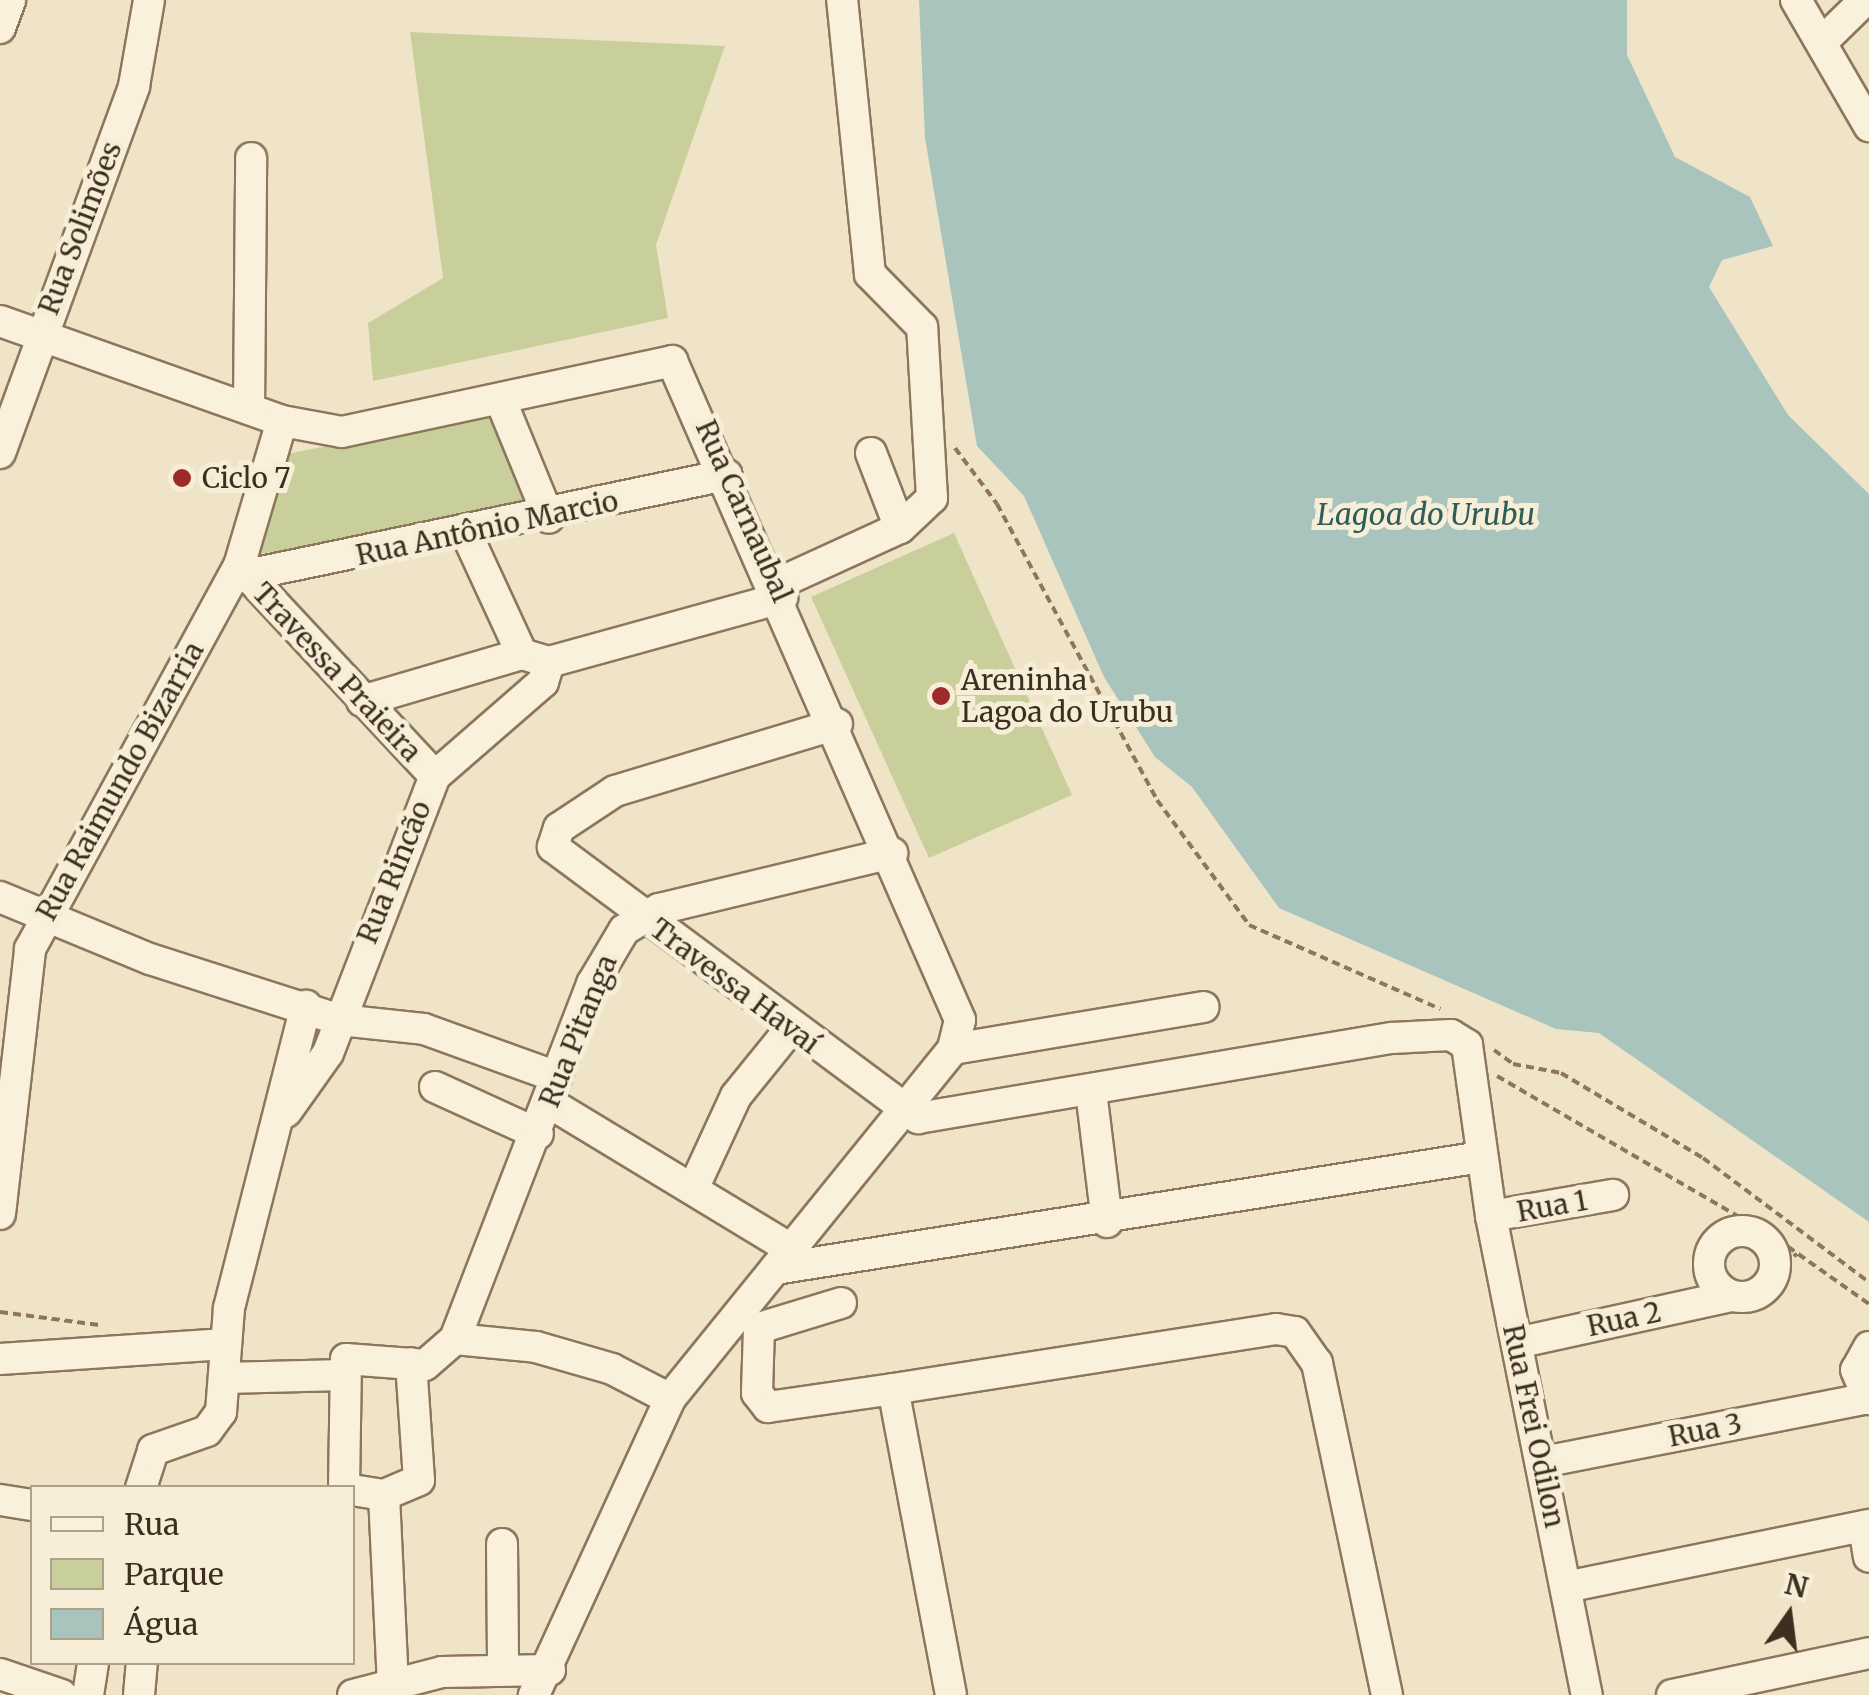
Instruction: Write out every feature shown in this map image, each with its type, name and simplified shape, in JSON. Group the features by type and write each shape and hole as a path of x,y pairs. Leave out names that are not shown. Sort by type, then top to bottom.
{"street":[{"path":"0,28 10,0"},
{"name":"Rua Solimões","path":"0,453 134,86 149,0"},
{"path":"362,701 780,591 900,528 932,498 922,327 870,274 842,0"},
{"path":"1796,0 1824,41 1869,126"},
{"path":"1824,41 1865,0"},
{"path":"249,408 251,158"},
{"name":"Rua Carnaubal","path":"0,321 282,420 342,432 501,401 672,361 780,591 892,853 960,1020 953,1049"},
{"path":"501,401 550,518"},
{"name":"Rua Raimundo Bizarria","path":"0,1214 24,989 44,913 243,571 282,420"},
{"path":"871,453 900,528"},
{"name":"Rua Antônio Marcio","path":"243,571 550,518 727,475"},
{"path":"467,534 535,658"},
{"name":"Travessa Praieira","path":"243,571 436,776"},
{"name":"Rua Rincão","path":"284,1115 318,1072 405,835 436,776 543,682 535,658"},
{"name":"Travessa Havaí","path":"837,724 615,791 552,838 568,860 902,1112"},
{"path":"641,915 892,853"},
{"path":"0,897 150,959 340,1020 424,1029 552,1089 694,1189 783,1259 1107,1222 1482,1157"},
{"name":"Rua Pitanga","path":"455,1340 609,949 641,915"},
{"name":"Rua Rincão","path":"142,1485 152,1450 216,1424 226,1344 284,1115 306,1006"},
{"path":"354,1695 503,1666 546,1687 670,1399 953,1049 1203,1007"},
{"path":"694,1189 710,1145 791,1028"},
{"path":"902,1112 960,1118 1091,1091 1428,1034 1467,1045 1481,1054"},
{"name":"Rua Frei Odilon","path":"1481,1054 1482,1157 1491,1216 1587,1695"},
{"path":"436,1087 538,1134"},
{"path":"1091,1091 1107,1222"},
{"name":"Rua 1","path":"1491,1216 1613,1195"},
{"path":"1731,1296 1709,1272 1724,1236 1746,1231 1766,1241 1786,1263"},
{"name":"Rua 2","path":"1517,1342 1762,1292 1786,1263"},
{"path":"840,1304 759,1328 757,1393 768,1407 1295,1332 1317,1364 1388,1695"},
{"path":"344,1485 346,1360 432,1362 455,1340 577,1355 670,1399"},
{"path":"0,1359 112,1348 226,1344"},
{"name":"Rua 3","path":"1543,1462 1868,1398 1856,1370 1869,1346"},
{"path":"355,1490 384,1495 419,1480 412,1363"},
{"path":"224,1378 344,1375"},
{"path":"893,1389 951,1695"},
{"path":"384,1495 394,1688"},
{"path":"0,1500 30,1504"},
{"path":"1566,1587 1866,1526 1869,1556"},
{"path":"502,1544 503,1666"},
{"path":"1672,1695 1869,1653"},
{"path":"139,1695 142,1665"},
{"path":"0,1674 62,1695"}],"path":[{"path":"946,433 997,504 1157,800 1249,926 1448,1012"},
{"path":"1481,1054 1786,1263 1869,1304"},
{"path":"1481,1054 1561,1073 1702,1158 1869,1282"},
{"path":"0,1312 116,1326 112,1348"}],"green space":[{"path":"410,32 725,46 656,245 668,318 373,381 368,323 443,278"},
{"path":"499,411 542,507 254,555 287,454"},
{"name":"Areninha Lagoa do Urubu","path":"954,533 1072,795 929,858 811,597"}],"water":[{"name":"Lagoa do Urubu","path":"919,0 1627,0 1627,55 1675,157 1750,197 1773,246 1722,260 1709,287 1788,415 1869,494 1869,1222 1599,1033 1556,1029 1279,908 1192,787 1155,757 1104,677 1024,496 977,446 925,138"}],"place":[{"name":"Ciclo 7","path":"182,478"},
{"name":"Areninha Lagoa do Urubu","path":"941,696"}]}
